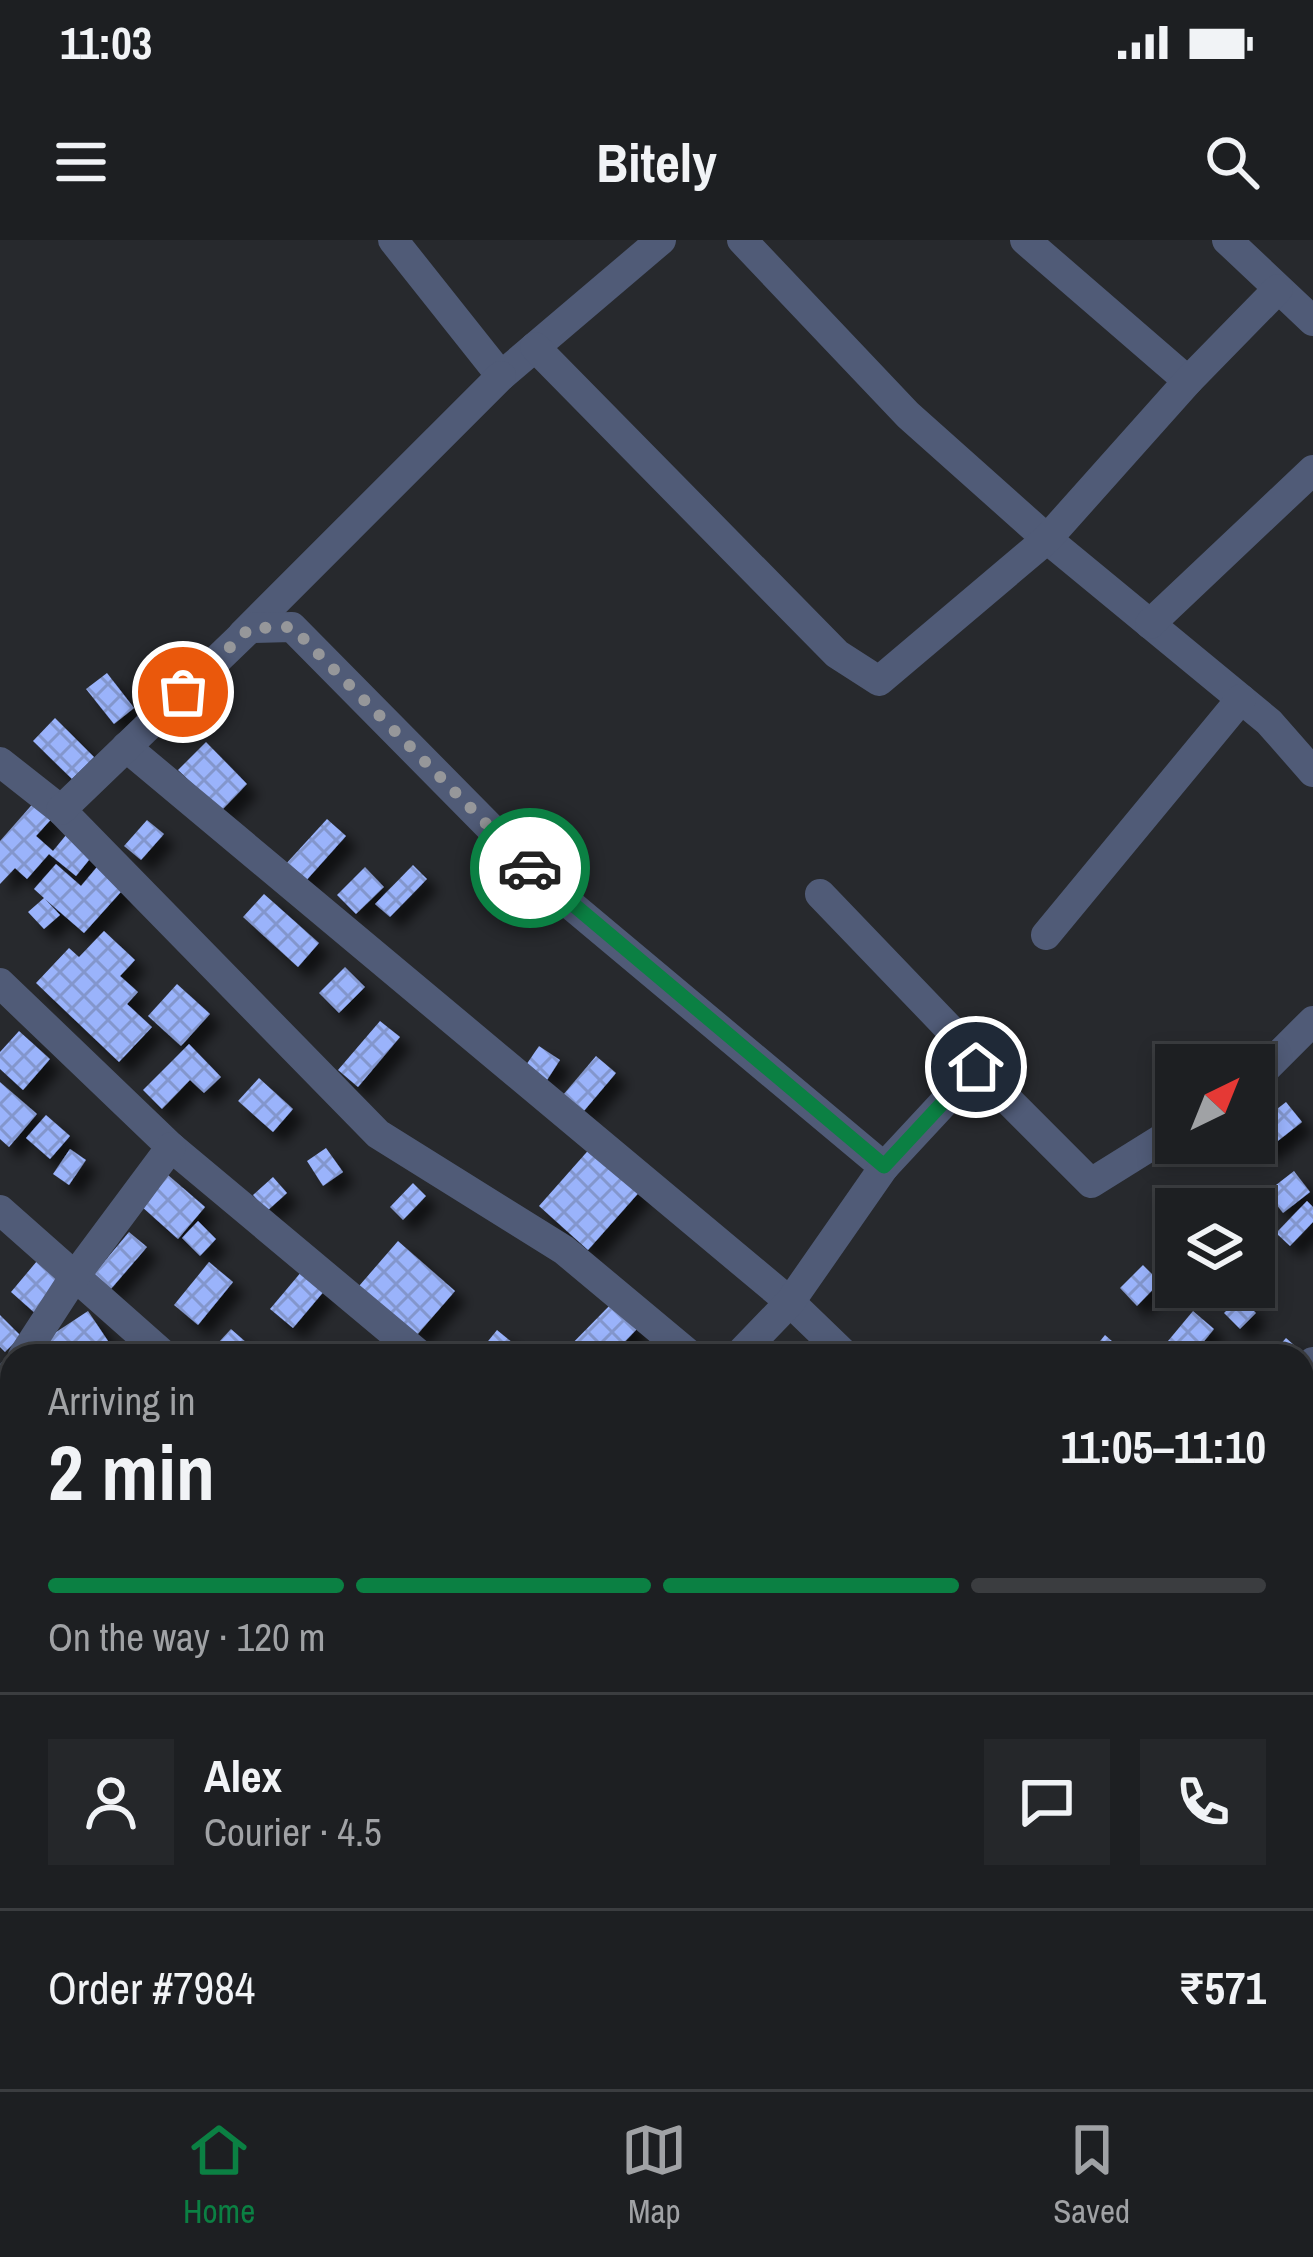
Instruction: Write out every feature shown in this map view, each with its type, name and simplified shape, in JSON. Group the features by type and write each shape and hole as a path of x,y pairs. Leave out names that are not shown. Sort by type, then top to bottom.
{"street":[{"path":"393,240 502,376"},
{"path":"61,810 502,376 662,240"},
{"path":"742,240 908,415 1047,539 1269,722 1313,772"},
{"path":"1025,240 1188,381"},
{"path":"1227,240 1313,321"},
{"path":"535,347 837,654 878,681 1047,539 1188,381 1278,289"},
{"path":"1150,624 1313,470"},
{"path":"239,638 250,628 292,627 547,885 884,1166"},
{"path":"1046,935 1241,699"},
{"path":"126,746 790,1301 834,1344"},
{"path":"0,762 61,810 379,1134 564,1250 678,1344"},
{"path":"820,893 967,1047 976,1067 1091,1184 1155,1143"},
{"path":"0,983 172,1147 407,1344"},
{"path":"1275,1059 1313,1021"},
{"path":"749,1344 790,1301 884,1166 976,1067"},
{"path":"31,1344 75,1276 172,1147"},
{"path":"0,1210 152,1344"}],"building":[{"path":"107,673 134,708 114,724 86,689"},
{"path":"55,718 94,757 72,779 33,741"},
{"path":"206,742 247,784 221,811 178,770"},
{"path":"37,799 55,815 36,836 53,851 71,829 97,850 76,876 49,854 27,879 15,868 0,884 0,841"},
{"path":"327,819 346,836 303,884 284,866"},
{"path":"147,820 164,834 141,860 124,846"},
{"path":"102,861 128,884 84,933 45,899 60,915 44,929 28,912 44,898 34,889 56,864 81,886"},
{"path":"413,865 427,879 390,917 375,904"},
{"path":"365,867 384,887 356,914 337,895"},
{"path":"264,894 319,943 298,967 243,917"},
{"path":"104,931 135,960 120,976 138,992 127,1004 152,1027 119,1062 36,983 69,948 79,957"},
{"path":"345,967 365,987 339,1013 319,993"},
{"path":"177,984 210,1014 181,1046 148,1016"},
{"path":"380,1021 400,1037 358,1087 338,1070"},
{"path":"19,1031 50,1059 23,1090 0,1069 0,1052"},
{"path":"189,1044 221,1077 204,1093 190,1080 162,1109 143,1090"},
{"path":"539,1046 560,1060 547,1080 526,1065"},
{"path":"596,1056 616,1073 583,1112 563,1095"},
{"path":"259,1078 293,1109 273,1132 238,1101"},
{"path":"0,1082 37,1114 9,1147 0,1139"},
{"path":"1286,1102 1302,1122 1275,1143 1275,1111"},
{"path":"46,1115 70,1136 50,1159 26,1138"},
{"path":"593,1145 642,1189 588,1250 539,1206"},
{"path":"326,1148 343,1172 323,1186 307,1161"},
{"path":"70,1149 86,1160 69,1185 53,1174"},
{"path":"1294,1171 1310,1192 1283,1213 1272,1188"},
{"path":"168,1175 205,1207 178,1239 141,1206"},
{"path":"273,1177 287,1193 267,1211 253,1195"},
{"path":"413,1183 426,1196 403,1220 390,1207"},
{"path":"1307,1201 1313,1207 1313,1222 1290,1246 1276,1233"},
{"path":"198,1221 216,1239 200,1256 182,1238"},
{"path":"129,1232 147,1247 110,1290 93,1275"},
{"path":"398,1241 455,1291 416,1336 359,1286"},
{"path":"37,1261 62,1283 36,1314 11,1292"},
{"path":"209,1262 233,1282 198,1325 174,1305"},
{"path":"1143,1265 1155,1277 1155,1287 1137,1306 1120,1288"},
{"path":"302,1271 325,1290 293,1328 270,1309"},
{"path":"612,1303 638,1328 623,1344 572,1344"},
{"path":"1229,1308 1251,1308 1256,1313 1240,1329 1224,1313"},
{"path":"88,1311 110,1344 51,1344 47,1338"},
{"path":"1193,1311 1214,1329 1202,1344 1166,1344"},
{"path":"0,1315 21,1336 13,1344 0,1344"},
{"path":"231,1329 248,1344 217,1344"},
{"path":"497,1330 514,1344 486,1344"}],"way so far":[{"path":"183,692 250,628 292,627 530,868"}],"route":[{"path":"530,868 884,1166 976,1067"}]}
